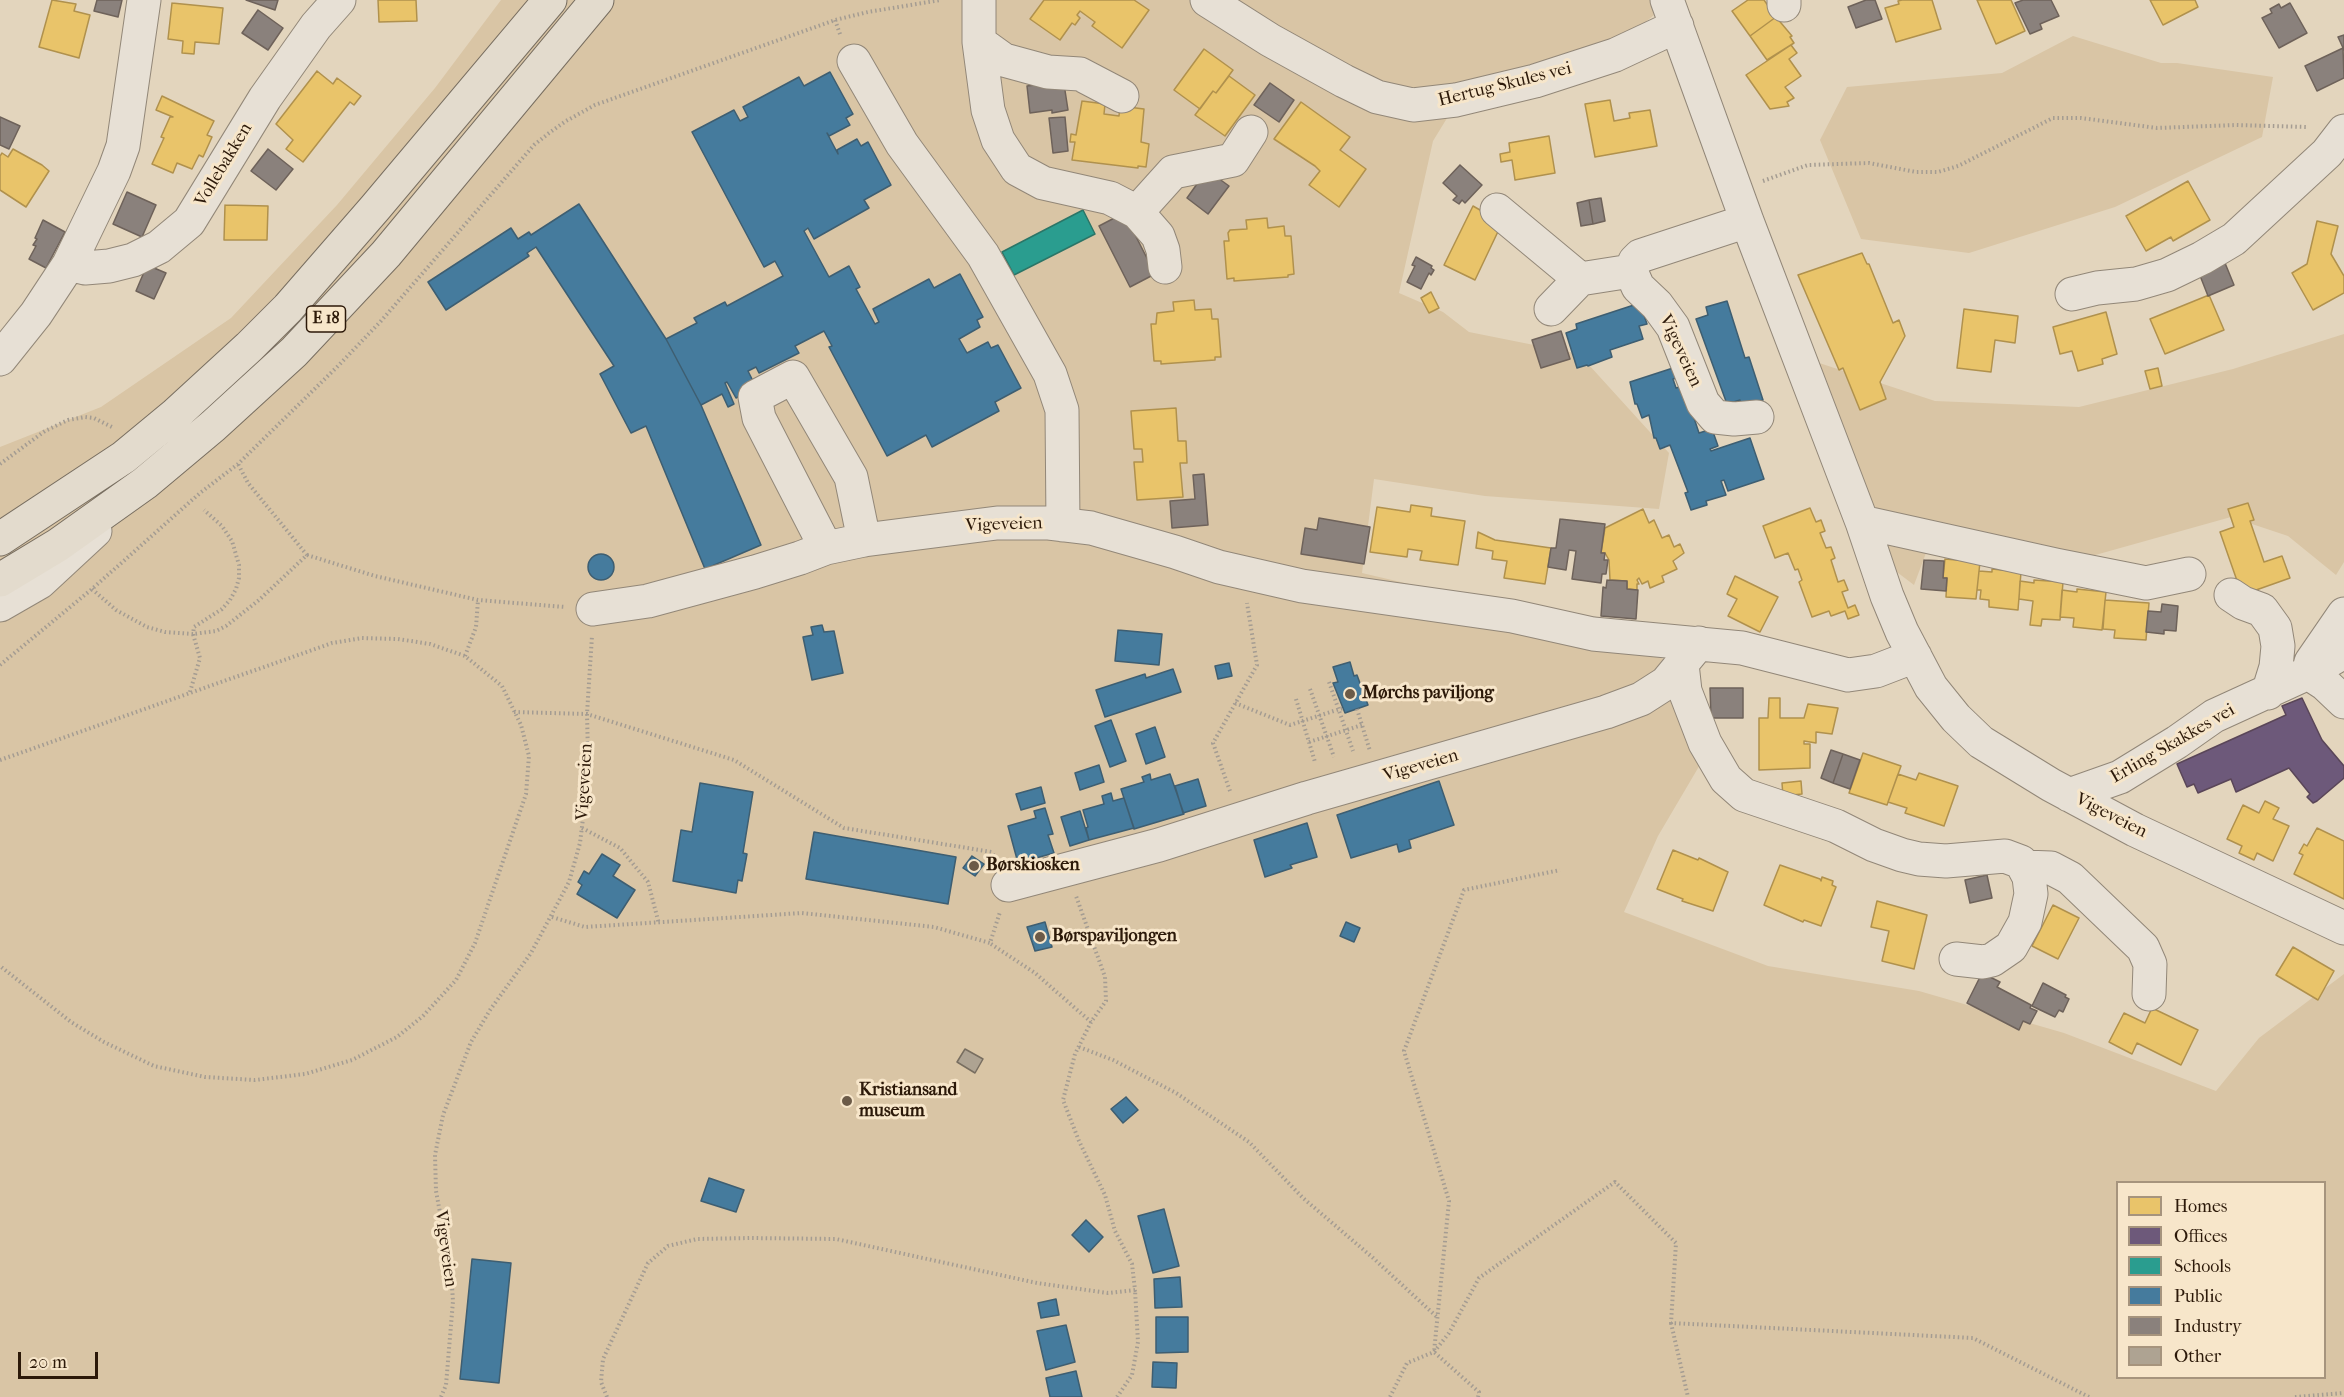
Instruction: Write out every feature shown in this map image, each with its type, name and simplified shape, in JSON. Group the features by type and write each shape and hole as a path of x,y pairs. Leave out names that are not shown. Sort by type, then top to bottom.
{"highway":[{"name":"E 18","path":"0,539 124,457 176,414 249,347 288,308 375,208 550,0"},
{"name":"E 18","path":"0,580 58,545 145,483 213,426 294,352 386,254 597,0"}],"street":[{"path":"0,359 36,314 69,264 114,171 123,146 144,0"},
{"name":"Vollebakken","path":"69,264 85,268 109,266 133,260 159,247 189,222 265,98 316,26 339,0"},
{"path":"979,0 979,42 988,110 998,140 1017,169 1043,183 1110,198 1137,212 1158,236 1165,267"},
{"name":"Hertug Skules vei","path":"1207,0 1270,40 1344,81 1377,97 1413,105 1456,100 1535,81 1615,55 1672,13"},
{"name":"Vigeveien","path":"1672,13 1747,221 1862,522 1887,596 1931,687 1956,718 1981,742 2069,795 2135,830 2344,928"},
{"path":"979,42 1004,60 1048,72 1080,74 1122,96"},
{"name":"Vigeveien","path":"854,61 902,144 983,255 1050,374 1062,410 1063,525"},
{"path":"2072,294 2097,288 2136,284 2168,275 2234,239 2327,153 2330,127"},
{"path":"1137,212 1173,172 1233,160 1251,132"},
{"path":"1497,210 1580,279"},
{"path":"1551,309 1580,279 1632,271 1635,261 1640,256 1747,221"},
{"name":"Vigeveien","path":"1632,271 1638,287 1657,305 1672,327 1704,403 1714,417 1734,419 1757,417"},
{"path":"826,548 759,418 755,397 793,377 851,477 864,540"},
{"path":"0,605 40,582 145,483"},
{"path":"1862,522 2146,583 2189,574"},
{"name":"Vigeveien","path":"593,609 616,607 659,598 755,572 826,548 864,540 996,523 1063,525 1091,528 1136,540 1249,575 1324,589 1512,616 1691,653 1742,648 1781,656 1848,675 1876,671 1915,656"},
{"path":"2231,596 2262,610 2275,628 2278,646 2276,666 2268,693"},
{"path":"2344,614 2312,662 2308,673 2325,684 2344,702"},
{"name":"Erling Skakkes vei","path":"2069,795 2120,777 2214,716 2268,693 2344,652"},
{"path":"1691,653 1685,691 1705,743 1726,779 1744,795 1836,826 1902,855 1946,861 2005,856 2014,858 2024,867 2029,877 2031,894 2025,922 2011,947 1992,960 1983,962 1956,959"},
{"name":"Vigeveien","path":"1008,885 1067,870 1563,725 1641,699 1666,683 1691,653"},
{"path":"2024,867 2051,868 2070,878 2143,948 2150,964 2149,994"}],"path":[{"path":"0,664 92,589 200,493 238,464 381,321 534,145 566,121 595,105 835,20 940,0"},
{"path":"1736,190 1808,165 1869,163 1916,172 1938,172 1958,166 2053,118 2081,118 2157,128 2330,127"},
{"path":"0,464 45,431 68,420 94,417 112,427"},
{"path":"238,464 248,483 307,555 375,576 478,600 593,609"},
{"path":"190,692 200,658 193,634 194,627 222,609 230,600 239,578 239,565 232,541 222,526 204,510"},
{"path":"92,589 116,610 147,627 165,632 193,634 216,631 233,622 307,555"},
{"path":"1239,820 1214,743 1257,665 1246,607 1249,575"},
{"path":"465,656 476,627 478,600"},
{"name":"Vigeveien","path":"441,1397 447,1374 453,1301 451,1272 436,1191 435,1155 443,1115 471,1042 490,1010 531,953 569,882 582,828 588,756 586,714 593,609"},
{"path":"0,760 332,643 362,638 398,639 430,644 465,656 502,687 521,725 529,756 525,794 475,944 456,980 423,1016 396,1037 352,1060 304,1074 255,1080 205,1077 154,1065 104,1042 71,1022 0,966"},
{"path":"1329,682 1341,709 1345,730 1353,751"},
{"path":"1310,689 1334,758"},
{"path":"1296,699 1315,762"},
{"path":"1235,703 1290,725 1341,709"},
{"path":"1357,709 1379,778"},
{"path":"514,712 586,714 734,760 844,828 992,852 1008,885 990,944"},
{"path":"1309,742 1362,725"},
{"path":"582,828 620,848 648,882 659,924"},
{"path":"1067,870 1105,977 1106,1001 1091,1022 1079,1047 1063,1100 1079,1141 1105,1195 1115,1231 1132,1264 1138,1342 1132,1375 1118,1397"},
{"path":"1434,1352 1449,1201 1404,1051 1464,890 1560,870"},
{"path":"552,917 585,927 802,913 934,927 990,944 1035,973 1091,1022"},
{"path":"1079,1047 1113,1060 1176,1094 1249,1142 1303,1198 1372,1257 1437,1318"},
{"path":"1390,1397 1407,1363 1434,1352 1449,1333 1479,1278 1615,1182 1676,1243 1671,1323 1688,1397"},
{"path":"607,1397 601,1382 603,1359 648,1263 668,1246 697,1239 836,1239 1037,1283 1108,1293 1135,1290"},
{"path":"1671,1323 1973,1338 2089,1397"},
{"path":"1434,1352 1479,1392 1478,1397"},
{"path":"2295,1397 2344,1393"}],"shaded area":[{"path":"501,0 1650,0 1654,15 1611,51 1460,97 1433,141 1399,293 1443,312 1469,332 1579,354 1669,453 1659,509 1485,496 1374,479 1362,573 1610,631 1680,668 1701,763 1658,836 1624,912 1768,966 1919,991 2064,1033 2216,1091 2259,1038 2344,974 2344,1397 0,1397 0,447 101,407 231,318 337,205 435,88"},
{"path":"2073,36 2161,63 2177,63 2273,77 2262,137 2115,207 1969,253 1861,239 1820,140 1847,87 2002,73"},
{"path":"2344,334 2344,562 2336,575 2288,536 2231,517 2081,559 1929,545 1914,585 1852,538 1807,359 1935,401 2079,407 2233,369"}],"building: Homes":[{"path":"52,0 76,4 74,11 90,15 79,58 39,47"},
{"path":"378,0 416,0 417,21 379,22"},
{"path":"1044,0 1134,0 1149,10 1122,48 1092,26 1095,22 1080,11 1077,15 1080,18 1075,25 1072,23 1060,40 1030,19"},
{"path":"1748,0 1764,0 1776,17 1750,36 1732,11"},
{"path":"1932,0 1941,29 1896,42 1885,8 1899,4 1898,1"},
{"path":"1977,0 2011,0 2025,31 1996,44"},
{"path":"2150,0 2195,0 2198,7 2163,25"},
{"path":"172,3 223,8 219,44 195,42 194,54 182,53 183,41 168,39"},
{"path":"1776,17 1792,36 1790,37 1794,43 1767,60 1750,36"},
{"path":"1791,45 1797,53 1789,59 1801,76 1785,87 1794,98 1787,102 1789,106 1770,109 1746,75"},
{"path":"1204,49 1233,70 1216,93 1213,91 1200,109 1174,90"},
{"path":"317,71 333,84 337,78 361,96 354,105 350,102 303,162 286,149 293,140 276,124"},
{"path":"1229,76 1255,95 1225,136 1195,115 1213,91 1216,93"},
{"path":"162,96 214,121 207,135 212,137 203,157 199,155 192,169 177,163 173,173 152,164 164,138 161,137 170,117 173,117 156,110"},
{"path":"1610,100 1614,121 1630,118 1629,113 1650,110 1657,146 1595,157 1585,104"},
{"path":"1082,101 1105,104 1104,114 1119,116 1120,106 1144,109 1141,142 1149,144 1146,167 1072,160 1075,142 1070,142 1071,134 1076,135"},
{"path":"1301,102 1350,137 1340,150 1366,169 1339,207 1309,185 1320,171 1274,139"},
{"path":"1549,136 1555,173 1515,180 1512,160 1501,162 1500,154 1510,152 1509,143"},
{"path":"13,149 49,171 26,207 0,190 0,156 2,153 8,157"},
{"path":"2188,181 2210,220 2173,241 2171,237 2146,251 2126,216"},
{"path":"225,205 268,206 267,240 224,240"},
{"path":"1473,206 1503,221 1475,280 1444,265"},
{"path":"1267,218 1268,228 1284,226 1285,236 1291,236 1294,274 1288,277 1234,281 1234,278 1227,279 1224,241 1229,241 1228,233 1230,230 1247,229 1246,220"},
{"path":"2317,221 2338,226 2331,254 2344,276 2344,293 2313,310 2292,273 2307,264"},
{"path":"1862,253 1869,264 1893,323 1899,320 1905,336 1880,382 1886,399 1860,410 1843,368 1839,370 1798,275"},
{"path":"1431,292 1439,308 1429,313 1421,298"},
{"path":"2209,295 2224,330 2165,354 2150,319"},
{"path":"1194,300 1195,310 1211,309 1212,319 1218,319 1221,357 1215,357 1215,360 1161,364 1161,361 1154,361 1151,324 1156,324 1157,313 1174,311 1173,302"},
{"path":"1964,309 2018,316 2015,343 1995,340 1991,372 1957,368"},
{"path":"2106,312 2117,354 2102,359 2103,364 2078,371 2072,351 2060,354 2053,327"},
{"path":"2158,368 2162,386 2150,389 2145,371"},
{"path":"1176,408 1178,441 1186,441 1187,463 1180,463 1183,497 1137,500 1134,462 1143,462 1142,449 1134,449 1131,411"},
{"path":"2248,503 2254,520 2250,521 2264,562 2282,556 2290,578 2242,595 2220,532 2234,527 2228,509"},
{"path":"1411,505 1432,508 1431,516 1465,521 1458,565 1420,560 1422,551 1408,549 1407,557 1370,552 1377,507 1410,512"},
{"path":"1810,508 1816,522 1821,520 1825,531 1820,533 1826,548 1831,547 1835,558 1831,560 1838,582 1844,580 1848,590 1842,592 1848,608 1855,605 1859,615 1848,619 1845,611 1831,616 1829,611 1812,617 1799,582 1802,580 1798,569 1795,570 1788,553 1775,558 1763,526"},
{"path":"1643,509 1649,523 1654,520 1662,538 1669,535 1674,547 1680,544 1684,553 1673,561 1677,569 1662,576 1664,582 1650,588 1648,581 1642,584 1639,578 1637,590 1627,589 1627,581 1610,580 1609,560 1605,553 1601,553 1605,528"},
{"path":"1478,532 1495,540 1551,548 1545,584 1504,578 1507,561 1492,559 1493,551 1476,548"},
{"path":"1945,559 1980,562 1976,599 1946,597 1947,578 1943,578"},
{"path":"1992,569 2021,572 2018,610 1989,607 1989,600 1980,599 1981,590 1977,590 1979,571 1992,572"},
{"path":"1735,576 1778,597 1760,632 1728,616 1737,599 1727,594"},
{"path":"2034,580 2063,582 2060,620 2042,619 2041,626 2030,625 2033,601 2019,599 2020,581 2034,583"},
{"path":"2077,589 2106,592 2102,630 2073,627 2074,618 2060,617 2062,590 2077,592"},
{"path":"2105,600 2149,603 2146,640 2114,638 2115,630 2103,629"},
{"path":"1769,698 1780,698 1780,718 1804,718 1808,704 1838,708 1832,734 1816,732 1816,743 1804,741 1804,744 1810,744 1810,768 1759,770 1759,718 1768,718"},
{"path":"1863,753 1901,766 1887,805 1849,793"},
{"path":"1919,773 1958,786 1944,826 1905,813 1907,808 1888,802 1898,774 1916,780"},
{"path":"1801,781 1802,794 1783,796 1782,783"},
{"path":"2265,801 2279,808 2273,819 2289,826 2273,861 2257,853 2254,860 2239,853 2242,846 2227,839 2243,805 2259,813"},
{"path":"2317,828 2344,841 2344,899 2294,874 2303,855 2299,853 2304,844 2307,846"},
{"path":"1673,850 1698,860 1699,858 1728,872 1713,911 1682,901 1683,899 1657,889"},
{"path":"1780,865 1821,881 1822,877 1833,881 1832,885 1836,887 1821,926 1804,920 1803,922 1764,905"},
{"path":"1877,901 1927,915 1914,969 1882,961 1889,931 1871,927"},
{"path":"2053,905 2079,918 2058,959 2032,946"},
{"path":"2293,947 2334,971 2318,1000 2276,975"},
{"path":"2152,1008 2198,1030 2181,1065 2137,1043 2132,1054 2109,1042 2124,1013 2145,1023"}],"building: Offices":[{"path":"2302,698 2322,740 2344,766 2344,778 2317,801 2313,803 2307,797 2310,794 2289,768 2236,792 2231,779 2198,793 2194,784 2187,787 2177,764 2286,715 2282,706"}],"building: Schools":[{"path":"1083,210 1095,234 1014,275 1002,252"}],"building: Public":[{"path":"830,72 853,114 846,118 850,125 829,136 827,133 838,154 837,150 857,139 861,146 868,142 891,185 864,200 869,208 814,239 808,228 804,231 829,277 849,266 860,287 856,289 875,324 879,322 873,309 929,279 934,288 960,274 983,317 977,320 980,327 959,339 967,353 988,342 991,348 998,345 1021,388 995,402 999,411 932,447 926,435 887,456 829,347 832,346 824,331 795,346 799,353 759,373 756,367 748,371 756,387 736,398 727,382 725,383 734,404 728,407 722,394 701,405 666,339 697,323 694,318 725,302 727,306 783,276 775,261 764,267 692,132 734,110 740,121 748,117 743,107 799,77 804,86"},
{"path":"579,204 666,339 701,405 761,545 705,569 646,426 631,433 600,374 614,366 536,247 527,253 529,256 446,310 428,282 511,228 518,239 529,232 531,235"},
{"path":"1727,301 1745,358 1749,357 1763,400 1742,407 1740,400 1727,404 1696,319 1708,315 1706,307"},
{"path":"1640,303 1647,324 1639,326 1643,339 1610,350 1612,357 1577,368 1566,333 1577,329 1576,324"},
{"path":"1673,368 1677,378 1673,379 1676,388 1687,385 1687,397 1699,433 1712,429 1718,446 1710,449 1711,451 1750,438 1764,479 1728,491 1724,480 1721,481 1726,495 1706,501 1707,505 1691,510 1685,493 1688,492 1670,445 1660,449 1654,438 1649,415 1642,418 1635,404 1630,382"},
{"path":"601,554 610,558 614,567 610,576 601,580 592,576 588,567 592,558"},
{"path":"822,625 824,632 834,631 843,673 812,680 803,637 813,635 811,627"},
{"path":"1118,630 1162,634 1159,665 1115,661"},
{"name":"Mørchs paviljong","path":"1350,662 1368,705 1345,713 1333,683 1338,682 1333,667"},
{"path":"1229,663 1232,676 1218,679 1215,666"},
{"path":"1173,669 1181,692 1105,717 1096,690 1145,674 1146,678"},
{"path":"1111,720 1126,761 1110,767 1095,726"},
{"path":"1155,727 1165,757 1146,764 1136,734"},
{"path":"1099,765 1104,782 1080,790 1075,773"},
{"path":"1150,774 1151,780 1170,774 1184,814 1134,829 1121,789 1144,782 1142,777"},
{"path":"1198,779 1206,806 1183,813 1175,786"},
{"path":"1439,781 1454,825 1409,840 1411,848 1399,852 1397,844 1351,858 1337,815"},
{"path":"700,783 753,792 743,853 747,854 742,881 738,880 736,893 673,881 681,830 692,832"},
{"path":"1041,787 1045,803 1021,810 1016,794"},
{"path":"1111,793 1113,801 1124,798 1134,828 1089,840 1083,810 1104,804 1102,796"},
{"path":"1045,808 1053,834 1048,835 1054,853 1018,863 1008,826 1036,818 1034,811"},
{"path":"1080,811 1089,840 1070,846 1061,817"},
{"path":"1307,823 1317,857 1290,865 1292,868 1265,877 1254,840"},
{"path":"814,832 956,857 948,904 806,879"},
{"path":"602,854 620,865 613,876 635,890 617,918 577,894 582,885 578,882 584,871 589,874"},
{"name":"Børskiosken","path":"972,856 984,864 975,876 963,868"},
{"name":"Børspaviljongen","path":"1045,922 1052,947 1035,951 1027,927"},
{"path":"1346,922 1360,928 1354,942 1340,936"},
{"path":"1126,1097 1138,1110 1123,1123 1111,1109"},
{"path":"709,1178 744,1190 736,1212 701,1201"},
{"path":"1164,1209 1179,1266 1153,1273 1138,1216"},
{"path":"1086,1220 1103,1237 1089,1252 1072,1235"},
{"path":"472,1259 511,1263 499,1383 460,1379"},
{"path":"1180,1277 1182,1307 1155,1308 1154,1279"},
{"path":"1056,1299 1059,1315 1041,1318 1038,1303"},
{"path":"1156,1317 1188,1317 1188,1352 1156,1353"},
{"path":"1066,1325 1075,1362 1046,1370 1037,1331"},
{"path":"1153,1362 1177,1363 1176,1388 1152,1387"},
{"path":"1076,1371 1082,1397 1050,1397 1046,1378"}],"building: Industry":[{"path":"97,0 122,0 118,17 94,11"},
{"path":"246,0 278,0 275,10"},
{"path":"1866,0 1875,0 1882,19 1856,28 1848,7"},
{"path":"2023,0 2051,0 2059,16 2040,24 2042,29 2030,34 2015,3"},
{"path":"2290,3 2307,33 2279,48 2262,18 2272,13 2270,9 2279,4 2281,8"},
{"path":"258,10 283,28 268,50 242,33"},
{"path":"2344,35 2344,50 2338,37"},
{"path":"2343,48 2344,78 2317,91 2305,66"},
{"path":"1270,83 1294,100 1279,122 1254,105"},
{"path":"1064,84 1068,110 1030,113 1027,86"},
{"path":"0,117 20,126 9,149 0,145"},
{"path":"1065,117 1068,151 1053,153 1049,118"},
{"path":"268,149 293,169 276,190 251,171"},
{"path":"1460,165 1482,185 1465,203 1462,200 1459,204 1453,200 1457,196 1443,183"},
{"path":"1207,170 1229,186 1208,214 1187,198"},
{"path":"127,192 156,205 142,237 113,224"},
{"path":"1601,198 1605,221 1593,224 1589,200"},
{"path":"1589,200 1593,224 1581,226 1577,203"},
{"path":"1124,213 1155,274 1130,287 1099,226"},
{"path":"43,220 65,232 46,268 29,259 36,246 33,245"},
{"path":"1416,257 1432,266 1434,270 1431,275 1429,273 1421,289 1407,282 1415,266 1412,265"},
{"path":"2225,263 2234,285 2208,296 2199,273"},
{"path":"147,265 166,273 154,299 136,291"},
{"path":"1561,331 1570,359 1541,368 1532,340"},
{"path":"1204,474 1208,525 1172,528 1170,501 1195,499 1193,475"},
{"path":"1319,518 1370,527 1364,564 1301,554 1305,528 1317,530"},
{"path":"1560,519 1605,524 1601,553 1605,553 1604,560 1608,560 1606,574 1602,574 1601,583 1572,579 1576,551 1569,550 1566,570 1548,567 1551,548 1556,548"},
{"path":"1924,560 1944,561 1943,578 1947,578 1946,591 1921,589"},
{"path":"1607,580 1627,581 1627,589 1638,590 1636,619 1601,616 1603,587 1606,588"},
{"path":"2162,604 2178,606 2176,631 2164,630 2164,634 2146,632 2148,611 2161,612"},
{"path":"1710,688 1743,688 1743,718 1711,718"},
{"path":"1831,750 1843,754 1833,783 1821,778"},
{"path":"1843,754 1860,760 1850,789 1833,783"},
{"path":"1987,875 1992,898 1970,903 1965,880"},
{"path":"1982,973 2000,982 1997,987 2031,1005 2030,1008 2037,1011 2030,1024 2023,1021 2019,1030 1967,1003"},
{"path":"2043,983 2066,995 2065,997 2069,999 2063,1012 2059,1010 2055,1017 2032,1006"}],"building: Other":[{"path":"965,1049 983,1059 975,1073 957,1062"}],"place":[{"name":"Mørchs paviljong","path":"1350,694"},
{"name":"Børskiosken","path":"974,866"},
{"name":"Børspaviljongen","path":"1040,937"},
{"name":"Kristiansand museum","path":"847,1101"}]}
